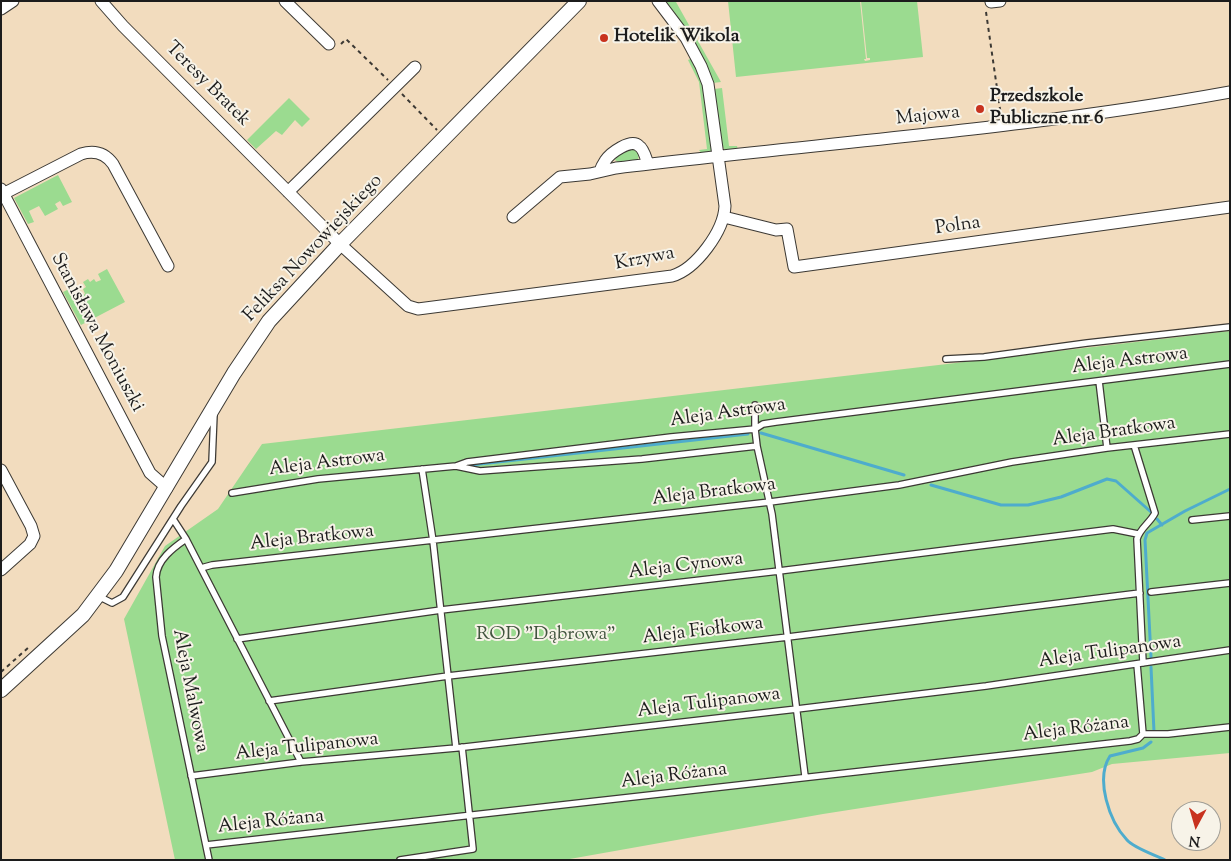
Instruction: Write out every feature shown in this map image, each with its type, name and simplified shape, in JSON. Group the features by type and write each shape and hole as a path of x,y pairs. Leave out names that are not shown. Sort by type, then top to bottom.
{"street":[{"path":"1,8 13,1"},
{"name":"Teresy Bratek","path":"101,1 123,26 340,244"},
{"name":"Feliksa Nowowiejskiego","path":"1,690 82,615 98,596 116,571 247,353 269,321 340,244 579,1"},
{"path":"658,1 686,38 706,76 710,90 724,199 724,217"},
{"path":"294,4 329,44"},
{"path":"288,192 415,67"},
{"name":"Majowa","path":"513,217 560,178 648,164 1009,126 1149,107 1230,92"},
{"path":"600,172 610,156 627,145 634,143 642,148 648,164"},
{"path":"2,192 80,154 99,153 113,164 168,266"},
{"name":"Stanisława Moniuszki","path":"2,192 150,473 167,488"},
{"name":"Polna","path":"724,217 776,230 788,229 794,267 1230,207"},
{"name":"Krzywa","path":"340,244 408,306 418,309 672,276 689,268 710,242 724,217"},
{"path":"1,470 31,526 34,536 30,544 1,570"}],"lane":[{"path":"946,359 984,357 1230,327"},
{"name":"Aleja Astrowa","path":"232,493 318,479 456,466 476,461 671,437 755,429 764,424 776,422 1230,364"},
{"path":"1099,381 1107,448"},
{"path":"755,405 757,446 770,502 805,776"},
{"path":"98,596 112,603 123,597 212,462 214,408"},
{"name":"Aleja Bratkowa","path":"200,568 212,565 770,502 899,485 1012,462 1107,448 1230,434"},
{"path":"1134,445 1155,513 1151,521 1138,534 1137,539 1143,663"},
{"path":"456,466 480,471 642,459 757,446"},
{"path":"400,860 473,849 470,816 448,676 433,541 422,468"},
{"path":"1192,520 1230,516"},
{"path":"173,519 301,762"},
{"name":"Aleja Cynowa","path":"237,639 441,610 779,572 1113,529 1138,534"},
{"name":"Aleja Malwowa","path":"184,537 156,570 156,577 162,636 209,860"},
{"path":"1151,592 1230,583"},
{"name":"Aleja Fiołkowa","path":"269,701 448,676 788,637 1140,593"},
{"name":"Aleja Tulipanowa","path":"191,776 301,762 459,748 797,709 986,686 1230,650"},
{"name":"Aleja Różana","path":"1136,664 1143,734"},
{"name":"Aleja Różana","path":"206,845 1130,740 1138,739 1143,734 1168,734 1230,727"}],"path":[{"path":"992,5 1000,119"},
{"path":"1,672 34,643"}],"green space":[{"path":"665,1 676,2 721,82 713,83 691,38"},
{"path":"728,1 860,1 865,61 870,60 870,58 867,58 861,1 917,1 923,57 736,77"},
{"path":"692,58 702,78 712,151 710,153 702,154 699,150 707,149 699,82 688,60"},
{"path":"722,88 729,146 737,146 738,150 725,150 722,146 714,89"},
{"path":"289,98 310,119 302,127 295,120 282,135 276,131 256,149 247,140"},
{"path":"633,148 639,154 638,160 618,162 615,160 616,157"},
{"path":"58,175 72,202 63,206 60,201 55,204 58,209 45,216 39,206 29,211 34,222 28,224 14,198"},
{"path":"107,269 125,302 81,325 63,292 69,289 75,299 85,294 83,289 86,287 83,282 88,279 90,282 94,279 96,282 101,280 98,274"},
{"name":"ROD \"Dąbrowa\"","path":"1230,331 1230,753 1112,764 1092,772 823,814 564,860 175,860 124,619 165,546 218,509 262,444"}],"waterway":[{"path":"761,433 904,475"},
{"path":"471,465 748,434"},
{"path":"931,485 1001,505 1028,505 1061,497 1107,479 1116,481 1151,512"},
{"path":"1151,657 1145,540 1147,533 1185,511 1230,489"},
{"path":"1157,519 1162,525"},
{"path":"1151,667 1154,732"},
{"path":"1151,742 1143,748 1110,756 1106,765 1104,788 1106,800 1120,832 1130,843 1139,849 1165,860"}],"place":[{"name":"Hotelik Wikola","path":"604,38"},
{"name":"Przedszkole Publiczne nr 6","path":"980,109"}]}
